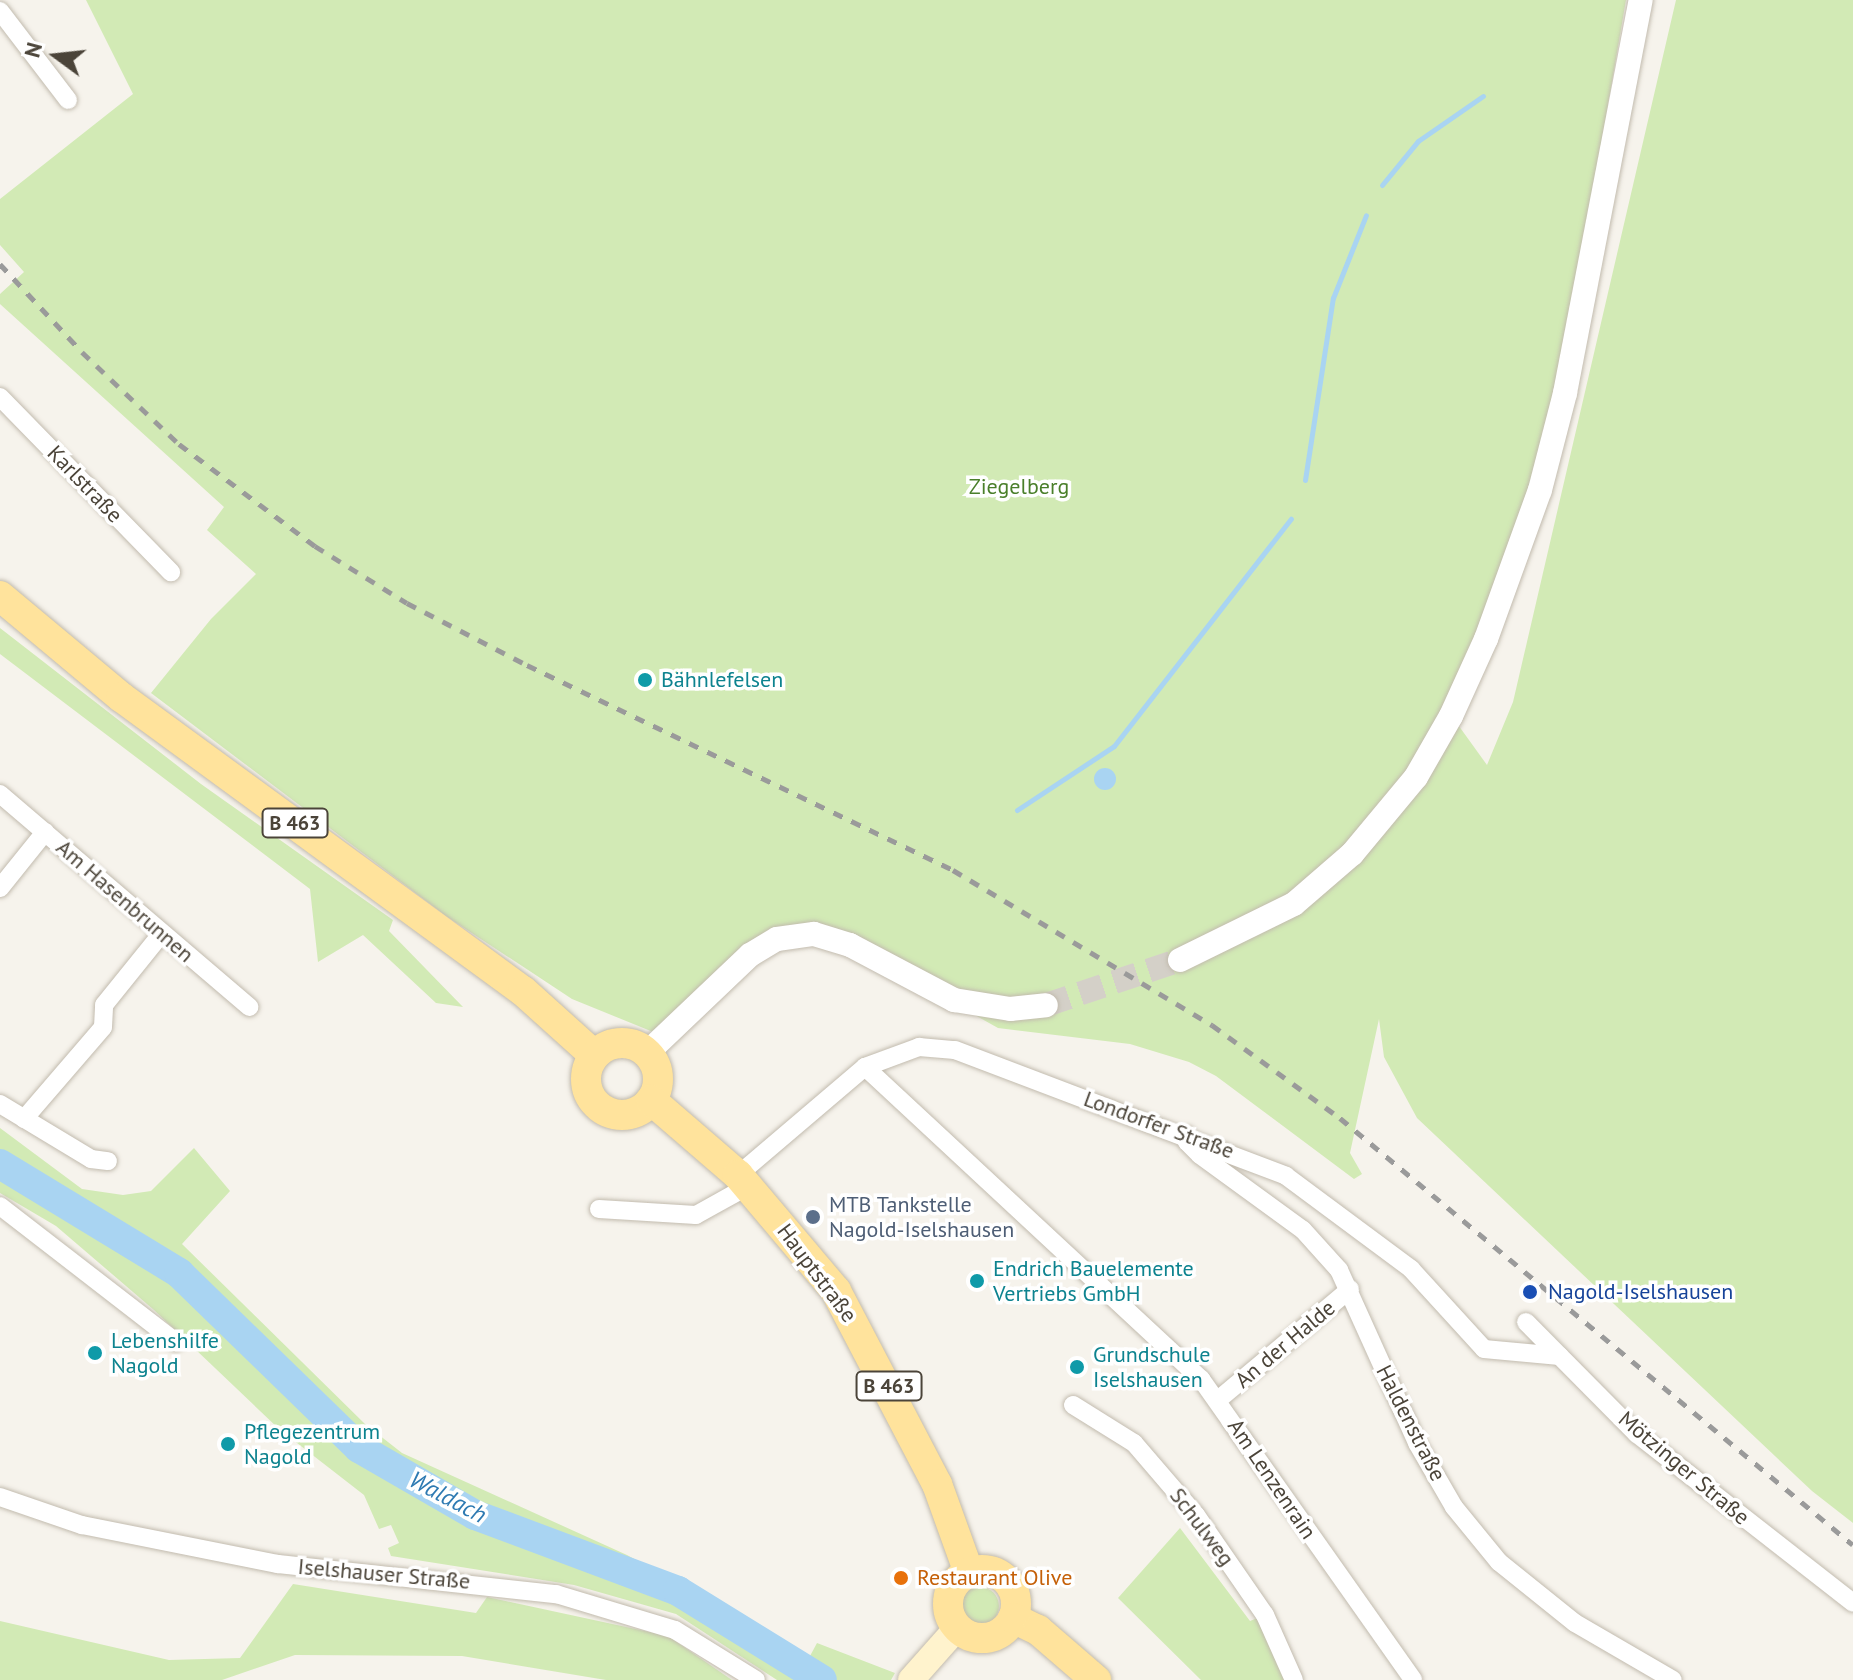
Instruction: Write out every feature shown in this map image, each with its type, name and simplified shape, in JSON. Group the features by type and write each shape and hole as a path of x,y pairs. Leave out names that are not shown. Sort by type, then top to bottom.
{"main road":[{"name":"B 463","path":"0,596 121,697 469,949 594,1055"},
{"path":"626,1043 647,1053 657,1070 651,1100 621,1115 599,1107 586,1077 594,1055 626,1043"},
{"name":"Hauptstraße","path":"651,1100 743,1180 836,1291 859,1329 937,1484 969,1573"},
{"path":"991,1571 1009,1584 1016,1606 1013,1618 987,1638 957,1628 948,1597 969,1573 991,1571"},
{"path":"1013,1618 1038,1630 1096,1680"},
{"path":"911,1680 957,1628"}],"street":[{"path":"1180,960 1294,904 1352,854 1416,777 1451,716 1486,639 1540,490 1565,393 1641,0"},
{"path":"0,11 68,100"},
{"name":"Karlstraße","path":"0,397 171,572"},
{"name":"Am Hasenbrunnen","path":"0,794 249,1007"},
{"path":"0,888 45,832"},
{"path":"24,1119 103,1027 104,1005 162,933"},
{"path":"647,1053 750,955 777,939 814,934 850,945 954,1000 1010,1009 1046,1005"},
{"name":"Londorfer Straße","path":"599,1209 696,1215 743,1180 865,1067 919,1047 955,1050 1187,1135 1286,1176 1411,1269 1484,1349 1560,1356"},
{"name":"Am Lenzenrain","path":"865,1067 1219,1399 1369,1624 1413,1680"},
{"path":"0,1104 91,1159 108,1161"},
{"name":"Haldenstraße","path":"1187,1135 1187,1142 1200,1155 1303,1230 1350,1289 1417,1443 1454,1507 1499,1562 1575,1623 1673,1680"},
{"path":"0,1206 176,1342"},
{"name":"An der Halde","path":"1219,1399 1350,1289"},
{"name":"Mötzinger Straße","path":"1526,1322 1637,1434 1853,1603"},
{"name":"Schulweg","path":"1073,1405 1134,1443 1196,1515 1265,1615 1294,1680"},
{"name":"Iselshauser Straße","path":"0,1497 82,1525 263,1561 556,1594 675,1630 756,1680"}],"green space":[{"name":"Ziegelberg","path":"86,0 1626,0 1580,268 1529,503 1456,722 1487,765 1513,702 1676,0 1853,0 1853,1523 1812,1491 1417,1118 1384,1057 1379,1019 1350,1153 1362,1174 1354,1179 1216,1076 1189,1062 1130,1044 998,1028 850,945 777,939 663,1036 572,999 446,916 151,693 211,619 256,574 207,530 224,507 0,304 0,294 24,272 0,245 0,199 133,94"},
{"path":"0,628 201,784 393,920 389,931 463,1007 436,1003 363,935 318,962 310,889 0,654"},
{"path":"0,1128 82,1189 123,1195 151,1191 194,1148 230,1191 182,1244 365,1424 402,1453 627,1555 810,1656 817,1643 895,1673 891,1680 777,1680 676,1614 574,1585 391,1556 388,1548 399,1543 391,1525 379,1529 364,1495 279,1429 154,1310 56,1226 0,1193"},
{"path":"1180,1528 1250,1621 1265,1615 1286,1680 1201,1680 1118,1598"},
{"path":"293,1584 476,1613 487,1597 668,1636 732,1680 606,1680 462,1656 295,1655 222,1680 0,1680 0,1621 169,1660 240,1658"},
{"path":"980,1587 993,1593 999,1606 993,1619 980,1625 967,1619 961,1606 967,1593"}],"water":[{"path":"1105,768 1113,771 1116,779 1113,787 1105,790 1097,787 1094,779 1097,771"}],"waterway":[{"path":"1382,185 1418,141 1483,96"},
{"path":"1305,480 1333,298 1366,215"},
{"path":"1017,810 1114,746 1291,519"},
{"name":"Waldach","path":"0,1164 179,1273 359,1448 475,1515 678,1591 822,1680"}],"tunnel":[{"path":"1046,1005 1180,960"}],"railway":[{"path":"0,264 82,352 179,444 315,546 407,603 527,665 953,870 1212,1025 1340,1118 1853,1545"}],"place":[{"name":"Bähnlefelsen","path":"645,680"},
{"name":"MTB Tankstelle Nagold-Iselshausen","path":"813,1217"},
{"name":"Endrich Bauelemente Vertriebs GmbH","path":"977,1281"},
{"name":"Nagold-Iselshausen","path":"1530,1292"},
{"name":"Lebenshilfe Nagold","path":"95,1353"},
{"name":"Grundschule Iselshausen","path":"1077,1367"},
{"name":"Pflegezentrum Nagold","path":"228,1444"},
{"name":"Restaurant Olive","path":"901,1578"}]}
